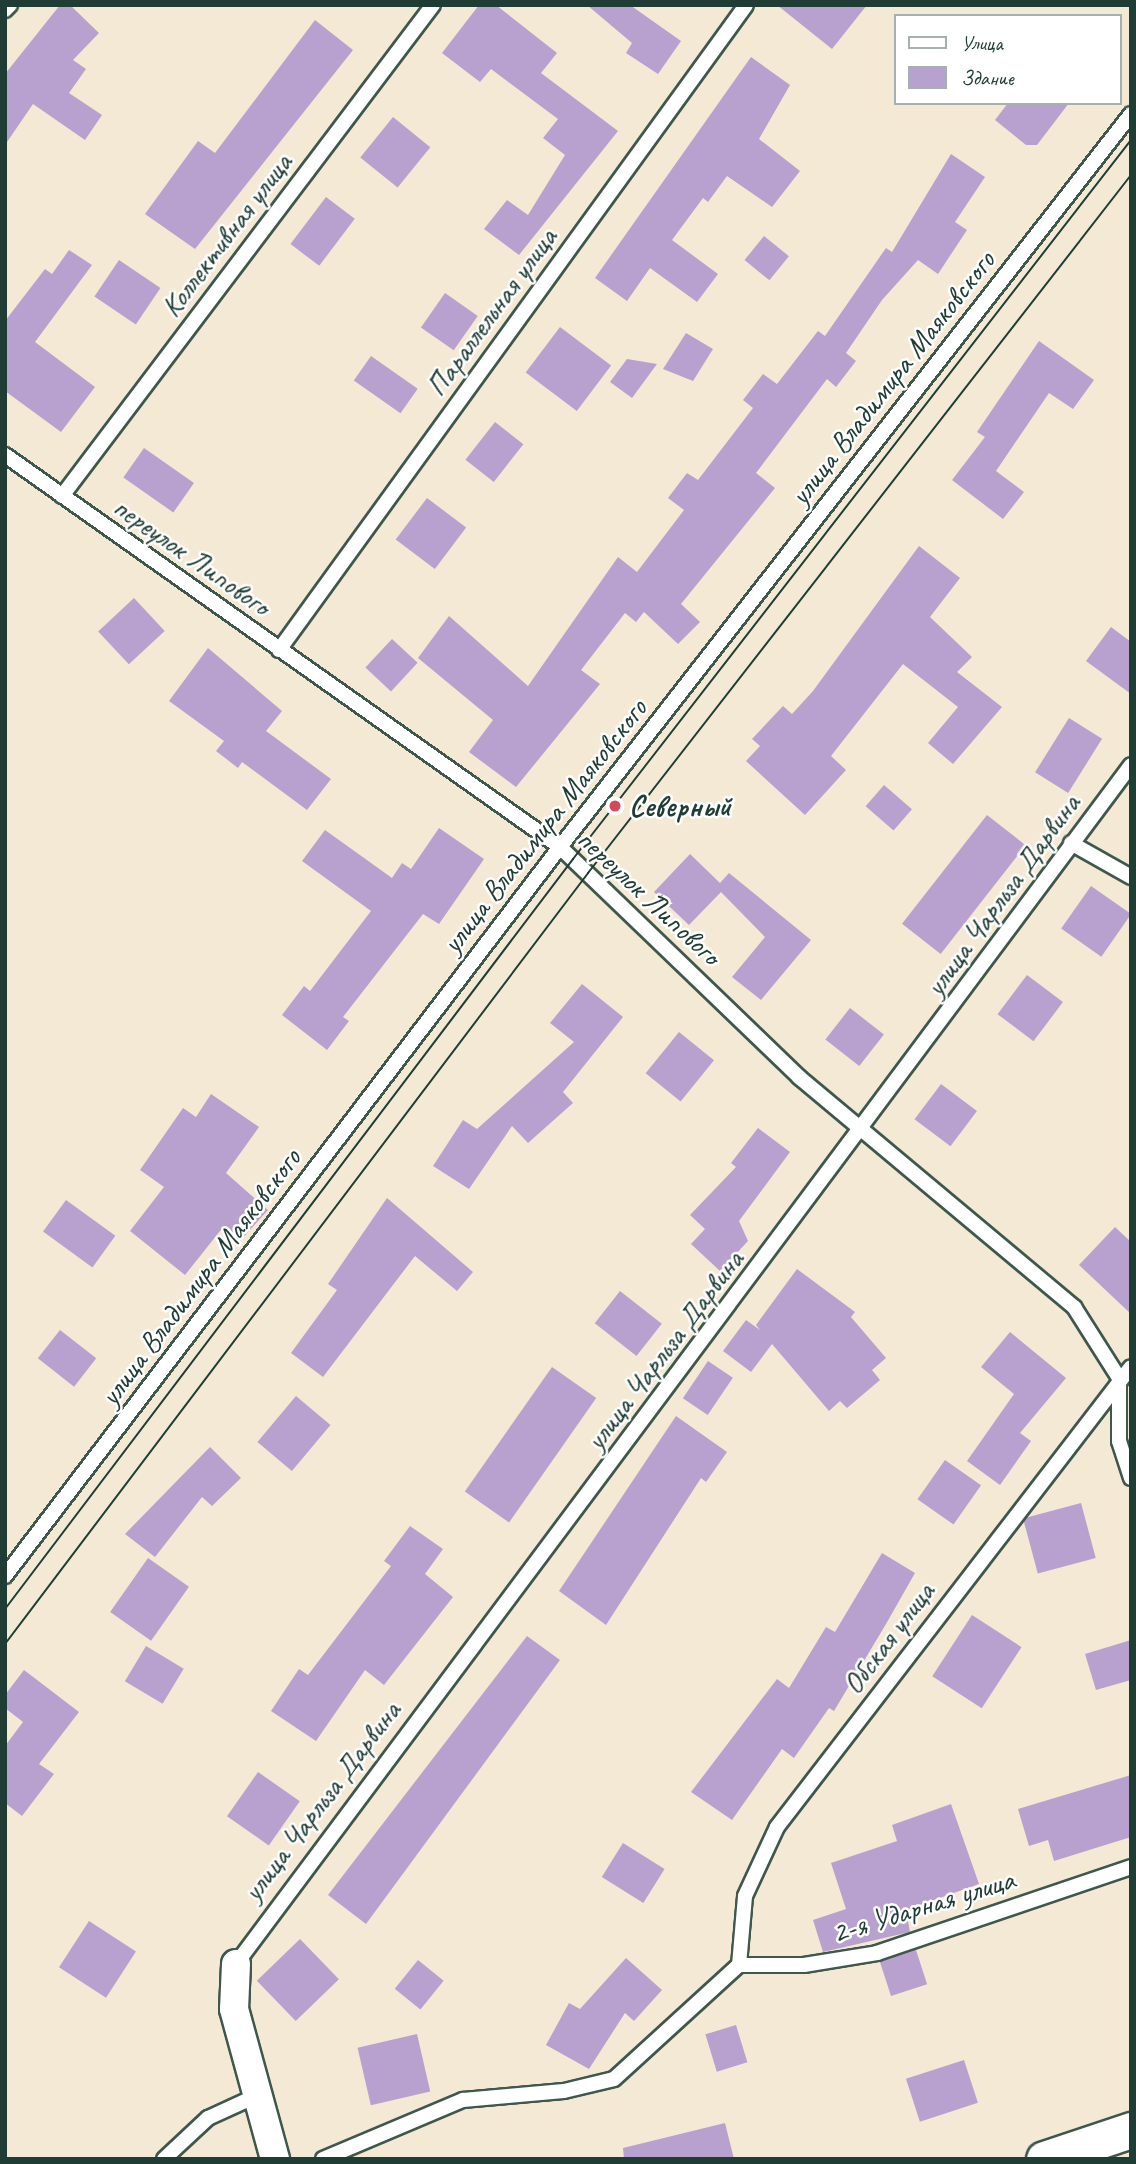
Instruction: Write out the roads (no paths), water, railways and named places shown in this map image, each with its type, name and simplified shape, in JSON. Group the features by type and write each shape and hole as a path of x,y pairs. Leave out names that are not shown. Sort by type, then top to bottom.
{"street":[{"path":"236,1964 234,2009 275,2159"},
{"path":"1044,2159 1131,2130"}],"lane":[{"path":"5,10 10,5"},
{"name":"Коллективная улица","path":"62,496 433,5"},
{"name":"Параллельная улица","path":"279,650 746,5"},
{"name":"улица Владимира Маяковского","path":"5,1576 560,847 1131,114"},
{"name":"переулок Липового","path":"5,455 560,847 862,1133 1074,1307 1119,1378"},
{"name":"улица Чарльза Дарвина","path":"236,1964 862,1133 1071,843 1131,765"},
{"path":"1071,843 1131,877"},
{"name":"Обская улица","path":"739,1965 745,1896 777,1827 1119,1378 1131,1367"},
{"path":"1119,1378 1119,1441 1131,1478"},
{"name":"2-я Ударная улица","path":"739,1965 804,1965 877,1953 1131,1867"},
{"path":"323,2159 463,2100 564,2091 614,2079 739,1965"},
{"path":"164,2159 208,2118 258,2095"}],"tram line":[{"path":"5,1609 573,859 1131,140"},
{"path":"5,1644 588,873 1131,175"}],"place":[{"name":"Северный","path":"615,806"}]}
